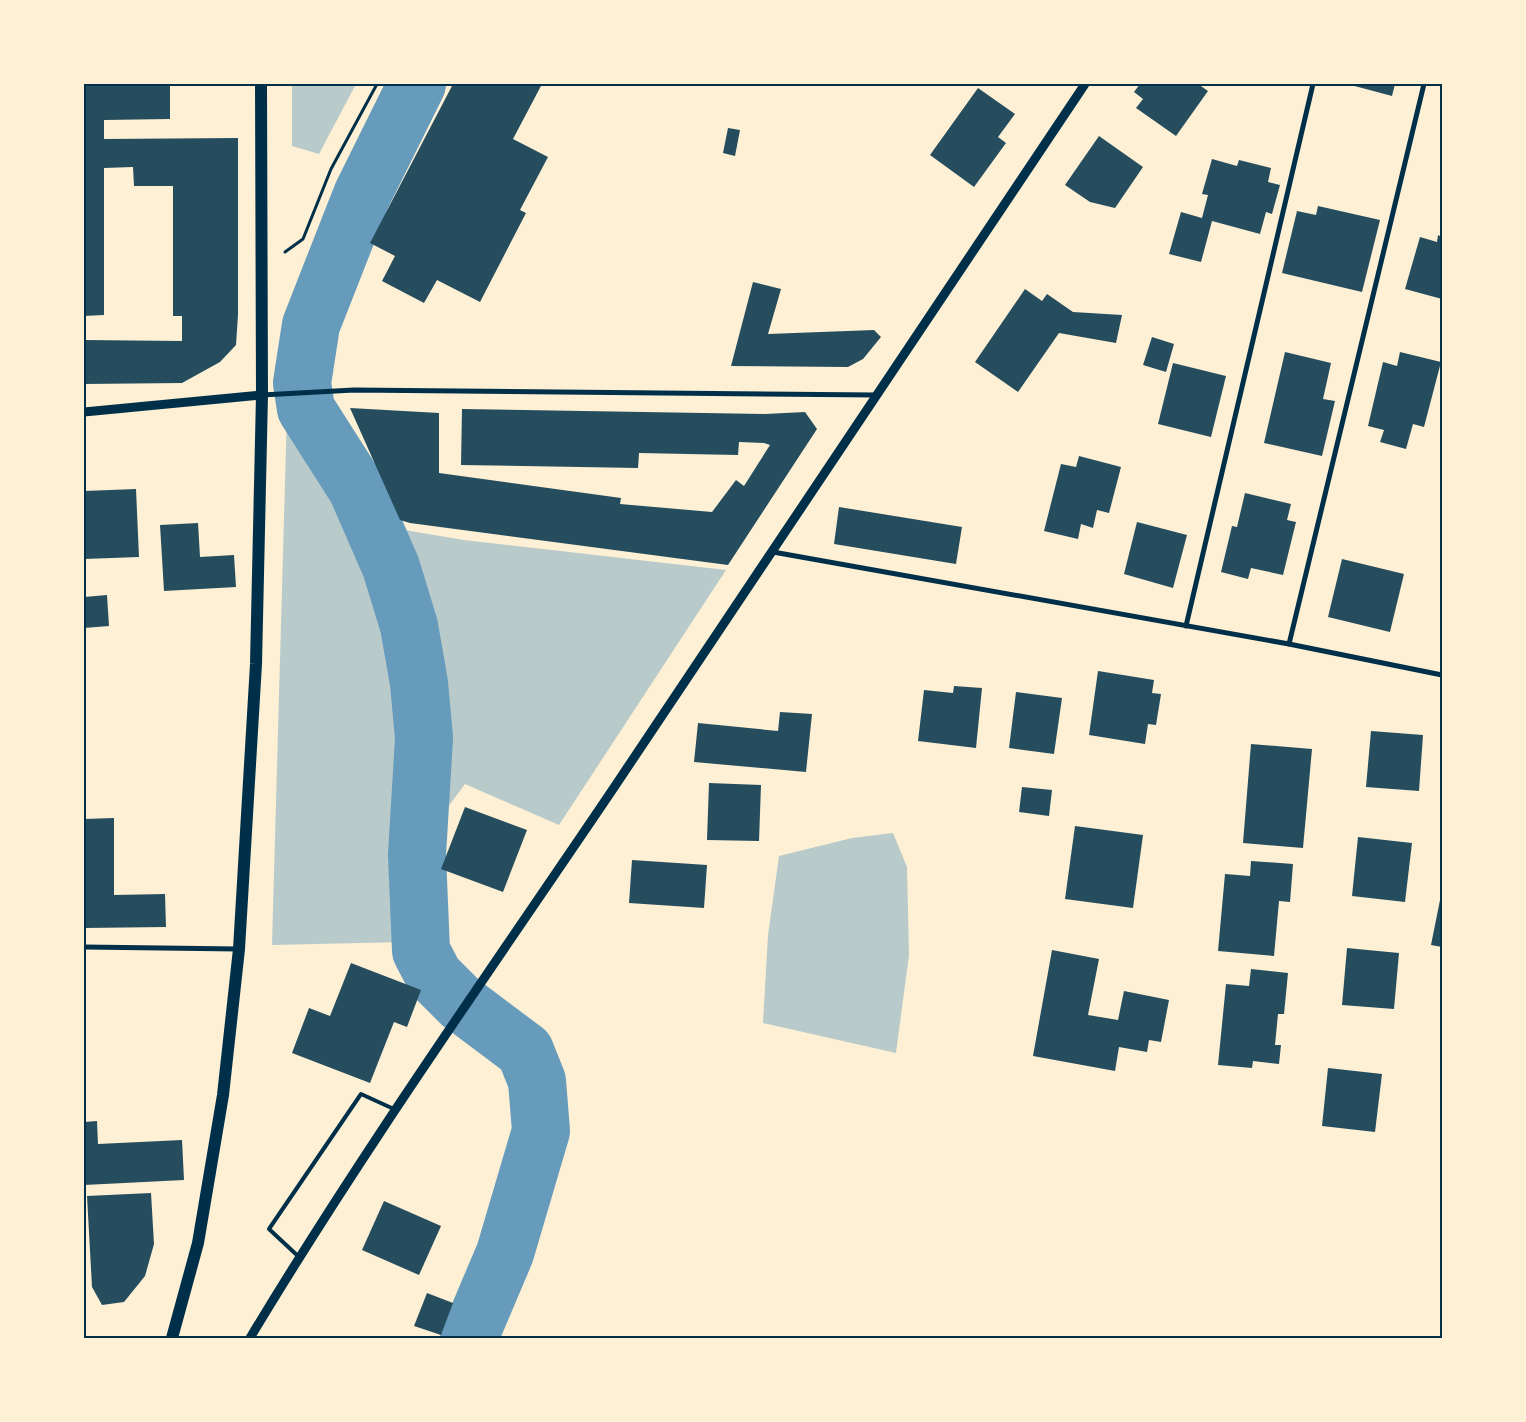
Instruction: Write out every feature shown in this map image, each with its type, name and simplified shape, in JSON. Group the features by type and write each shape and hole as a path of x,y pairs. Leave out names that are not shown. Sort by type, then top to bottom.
{"main road":[{"path":"172,1338 198,1243 223,1095 239,949 256,664 262,394 261,84"}],"street":[{"path":"250,1338 299,1257 396,1110 773,552 1085,84"},
{"path":"1186,626 1313,84"},
{"path":"1289,644 1424,84"},
{"path":"84,412 262,394 354,390 876,395"},
{"path":"773,552 1289,644 1442,675"},
{"path":"84,947 239,949"}],"lane":[{"path":"299,1257 269,1229 361,1094 396,1110"}],"path":[{"path":"262,269 303,239 331,168 377,84"}],"shaded area":[{"path":"292,84 356,84 319,154 292,146"},
{"path":"335,409 387,527 464,540 726,570 559,825 465,784 436,823 405,821 404,942 272,945 287,411"},
{"path":"893,833 907,867 909,955 896,1053 763,1023 768,935 779,856 852,838"}],"building":[{"path":"84,84 170,84 170,119 104,120 104,139 238,138 238,315 236,345 220,362 182,383 84,384 84,340 182,341 182,316 173,316 173,186 134,186 133,167 104,168 104,315 84,316"},
{"path":"453,84 542,84 513,139 548,157 520,210 526,213 480,302 437,280 424,303 382,281 395,256 370,243"},
{"path":"1140,84 1198,84 1208,91 1176,136 1136,108 1143,99 1134,92"},
{"path":"1347,84 1395,84 1392,96"},
{"path":"978,88 1015,114 998,137 1006,143 974,187 930,155"},
{"path":"728,128 740,130 735,156 723,153"},
{"path":"1099,136 1143,167 1115,208 1090,202 1065,185"},
{"path":"1212,159 1237,166 1239,160 1271,168 1268,182 1280,185 1272,214 1266,212 1260,234 1212,221 1201,262 1169,254 1181,212 1202,218 1208,195 1202,194"},
{"path":"1318,206 1380,220 1362,292 1282,273 1297,211 1316,215"},
{"path":"1438,235 1442,237 1442,299 1405,289 1420,237 1437,242"},
{"path":"753,282 781,289 768,334 874,330 881,337 863,359 848,367 731,366"},
{"path":"1025,289 1042,301 1047,294 1073,312 1122,315 1116,343 1059,333 1018,392 975,362"},
{"path":"1152,337 1174,344 1166,372 1143,365"},
{"path":"1285,352 1331,363 1323,399 1335,401 1322,456 1264,443"},
{"path":"1400,352 1441,362 1424,427 1413,424 1406,449 1380,442 1384,430 1368,426 1383,362 1397,366"},
{"path":"1173,363 1226,376 1211,437 1158,424"},
{"path":"350,408 439,413 439,473 621,498 620,504 712,512 736,480 744,486 770,445 739,442 738,455 639,453 638,468 461,465 462,409 765,414 805,412 817,429 728,565 410,523 400,520"},
{"path":"1079,456 1121,467 1109,513 1097,510 1093,528 1081,524 1078,539 1044,531 1061,464 1076,467"},
{"path":"136,489 139,557 84,559 84,491"},
{"path":"1245,493 1291,504 1287,520 1296,522 1283,575 1251,568 1248,579 1221,572 1232,526 1237,527"},
{"path":"839,507 962,527 956,564 834,544"},
{"path":"1137,522 1187,535 1173,588 1124,574"},
{"path":"198,523 200,557 234,555 236,587 164,591 160,525"},
{"path":"1342,559 1404,574 1390,632 1328,617"},
{"path":"107,595 109,626 84,628 84,597"},
{"path":"1098,671 1154,680 1152,693 1161,694 1156,725 1148,724 1145,744 1089,735"},
{"path":"954,686 982,688 976,748 918,741 924,690 953,693"},
{"path":"1016,692 1062,698 1054,754 1009,748"},
{"path":"780,712 812,714 806,772 694,762 698,723 778,731"},
{"path":"1371,731 1423,735 1419,791 1366,787"},
{"path":"1251,744 1312,749 1303,848 1243,843"},
{"path":"709,783 761,785 759,841 707,840"},
{"path":"1022,787 1052,790 1049,816 1019,812"},
{"path":"465,807 527,830 503,892 441,869"},
{"path":"114,818 114,895 165,894 166,927 84,928 84,819"},
{"path":"1075,826 1143,835 1133,908 1065,899"},
{"path":"1358,837 1412,843 1405,902 1352,896"},
{"path":"632,860 707,865 704,908 629,903"},
{"path":"1251,861 1293,864 1290,902 1279,901 1274,956 1218,951 1225,874 1250,876"},
{"path":"1440,900 1442,901 1442,947 1431,945"},
{"path":"1347,948 1399,953 1394,1009 1342,1005"},
{"path":"1052,950 1099,959 1088,1015 1118,1020 1124,991 1169,1000 1161,1042 1149,1040 1147,1052 1119,1047 1115,1071 1033,1056"},
{"path":"351,963 421,990 407,1027 394,1022 370,1083 292,1053 309,1008 330,1016"},
{"path":"1251,969 1288,973 1284,1014 1278,1014 1275,1045 1281,1045 1279,1064 1253,1061 1252,1068 1218,1065 1226,984 1249,986"},
{"path":"1328,1068 1382,1074 1375,1132 1322,1126"},
{"path":"97,1121 98,1144 182,1140 184,1180 84,1185 84,1122"},
{"path":"151,1193 154,1244 145,1276 124,1302 102,1305 92,1287 87,1196"},
{"path":"384,1201 441,1226 419,1275 362,1250"},
{"path":"427,1293 453,1303 441,1335 414,1326"}],"waterway":[{"path":"417,84 362,195 311,325 302,383 306,409 357,489 391,567 409,626 419,683 424,738 417,855 421,951 434,976 461,1003 525,1051 537,1081 541,1131 505,1253 469,1338"}]}
